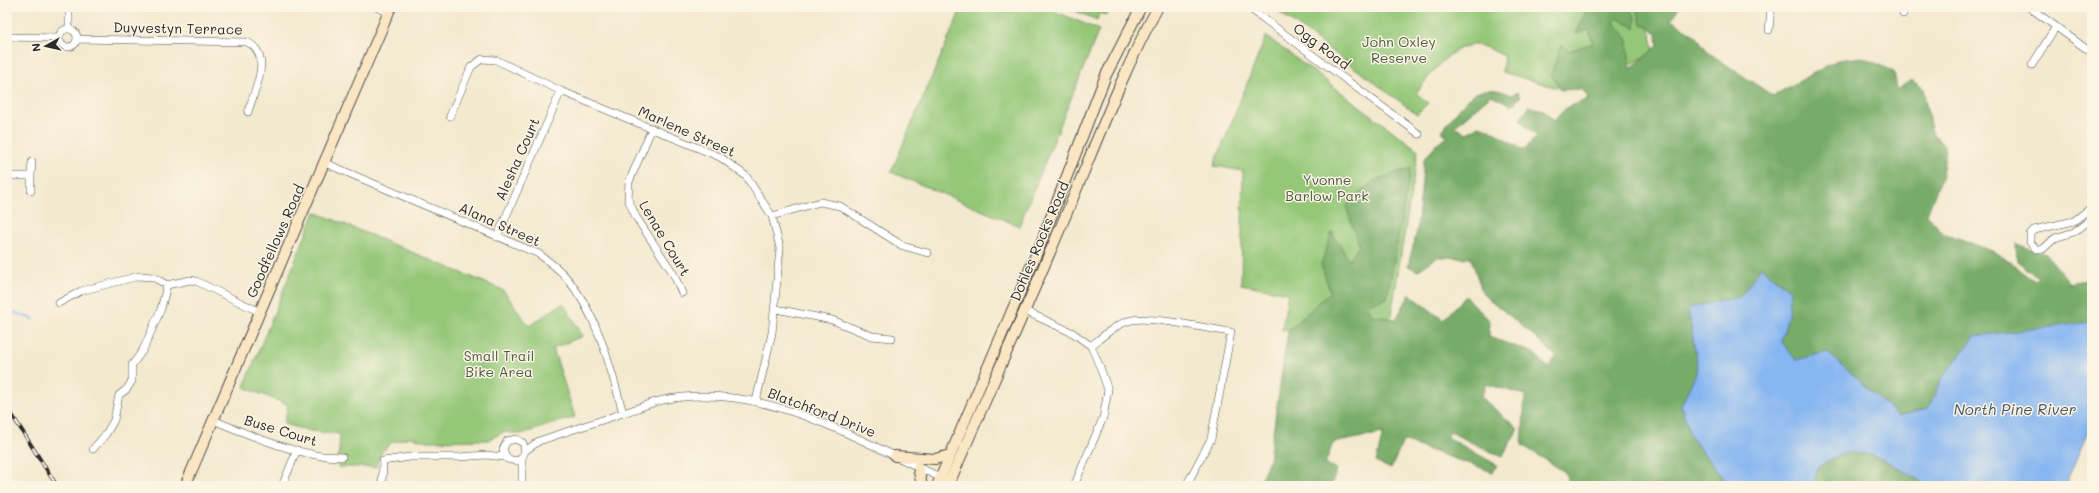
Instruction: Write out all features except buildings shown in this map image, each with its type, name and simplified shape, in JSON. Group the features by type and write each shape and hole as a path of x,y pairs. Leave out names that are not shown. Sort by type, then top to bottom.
{"main road":[{"name":"Dohles Rocks Road","path":"944,483 950,455 1041,243 1106,75 1141,7"},
{"name":"Dohles Rocks Road","path":"944,483 1025,311 1101,127 1126,71 1158,7"},
{"name":"Goodfellows Road","path":"185,486 390,10"},
{"path":"895,456 935,459 950,455"},
{"path":"918,467 922,486"}],"street":[{"path":"69,7 69,29"},
{"path":"376,7 390,10"},
{"name":"Ogg Road","path":"1248,7 1419,134"},
{"path":"1769,30 1771,7"},
{"path":"2029,7 2055,28 2092,53"},
{"path":"2032,65 2055,28"},
{"path":"69,29 76,32 78,39 76,44 69,47 63,45 59,38 62,31 69,29"},
{"path":"7,37 59,38"},
{"name":"Duyvestyn Terrace","path":"78,39 248,42 255,46 260,54 261,64 259,76 248,112"},
{"name":"Marlene Street","path":"450,116 472,67 482,59 496,60 561,91 720,157 746,176 772,216 780,248 776,310 772,334 756,401"},
{"name":"Alesha Court","path":"497,237 561,91"},
{"name":"Lenae Court","path":"652,128 629,182 628,199 636,217 672,273 682,293"},
{"path":"31,191 32,162"},
{"name":"Alana Street","path":"325,163 539,254 565,275 586,305 608,356 623,413"},
{"path":"7,176 32,176"},
{"path":"772,216 820,202 840,206 903,246 928,253"},
{"path":"2092,207 2074,221 2034,230 2030,234 2030,242 2036,249 2042,249 2055,238 2074,232 2092,219"},
{"path":"59,303 81,290 139,276 153,277 167,285 196,281 260,312"},
{"path":"93,449 106,434 114,420 119,395 127,389 132,380 132,365 143,350 161,309 167,285"},
{"path":"776,310 832,320 872,336 892,338"},
{"path":"1025,311 1073,333 1091,346 1108,390 1103,418 1074,486"},
{"path":"1091,346 1109,331 1132,320 1156,320 1231,332 1210,439 1186,486"},
{"name":"Blatchford Drive","path":"521,441 539,440 650,404 690,397 717,396 756,401 797,414 895,456 918,467 944,483"},
{"name":"Buse Court","path":"213,420 252,436 312,455 342,457"},
{"path":"486,455 503,447 509,440 516,439 521,441 525,451 522,458 522,486"},
{"name":"Blatchford Drive","path":"525,451 539,440"},
{"path":"503,447 508,459 521,477"},
{"path":"282,486 297,450"},
{"path":"382,486 383,461 410,457 459,458 486,455 517,461 522,458"}],"green space":[{"path":"962,7 1016,11 1020,7 1045,7 1099,30 1019,226 891,172"},
{"path":"1066,7 1110,7 1106,16 1099,13 1097,20"},
{"name":"John Oxley Reserve","path":"1272,7 1643,7 1646,9 1654,51 1609,77 1554,87 1502,72 1504,56 1489,49 1476,45 1463,47 1447,57 1416,93 1428,103 1417,114"},
{"path":"1596,7 1624,8 1633,14 1635,28 1617,18 1614,22 1628,40 1630,69 1658,46 1657,33 1641,23 1638,12 1632,7 1679,7 1671,20 1696,36 1709,53 1773,96 1837,60 1863,57 1894,72 1897,90 1911,80 1923,88 1931,130 1946,149 1942,175 1927,215 1945,235 1961,239 1997,253 2035,281 2038,277 2017,261 2016,244 2046,254 2070,283 2090,279 2092,277 2092,322 2044,329 1942,378 1928,409 1898,416 1827,352 1796,361 1781,341 1788,316 1761,267 1741,297 1688,309 1698,369 1681,405 1691,437 1729,486 1569,486 1565,472 1522,445 1525,395 1486,384 1481,397 1518,429 1502,457 1450,432 1447,437 1497,465 1493,472 1403,441 1391,469 1376,462 1383,433 1333,443 1325,464 1337,469 1331,486 1258,486 1269,460 1288,331 1330,292 1321,264 1332,232 1349,260 1359,245 1346,206 1373,181 1411,168 1387,298 1368,304 1371,315 1396,319 1410,294 1443,320 1466,296 1490,321 1489,337 1534,353 1548,368 1556,356 1483,294 1471,258 1438,257 1417,271 1408,266 1417,231 1424,160 1436,144 1447,137 1442,131 1463,104 1470,97 1479,92 1499,90 1511,95 1517,92 1520,97 1512,105 1491,95 1454,127 1467,133 1479,126 1491,130 1523,150 1537,137 1520,120 1529,106 1543,110 1554,121 1566,108 1589,99 1582,89 1561,90 1551,74 1562,45 1569,51 1593,43 1589,30 1576,34 1586,11"},
{"name":"Yvonne Barlow Park","path":"1266,36 1418,150 1388,334 1282,330 1288,293 1241,284 1243,171 1214,166"},
{"name":"Small Trail Bike Area","path":"315,212 503,290 529,326 563,303 583,336 553,348 575,417 521,434 504,432 488,440 427,441 409,437 391,443 382,452 376,467 338,467 340,434 311,431 284,424 288,405 244,387"},
{"path":"1845,452 1871,455 1910,474 1927,486 1813,486 1818,467"}],"water":[{"name":"North Pine River","path":"1761,267 1790,291 1788,316 1781,341 1796,360 1827,352 1898,416 1928,409 1942,378 1975,336 2092,322 2092,422 2068,478 2069,486 1927,486 1889,462 1867,454 1846,453 1839,455 1818,467 1813,486 1729,486 1691,437 1681,405 1698,369 1688,308 1740,297"}],"waterway":[{"path":"7,310 33,319"}],"railway":[{"path":"7,407 57,486"}]}
